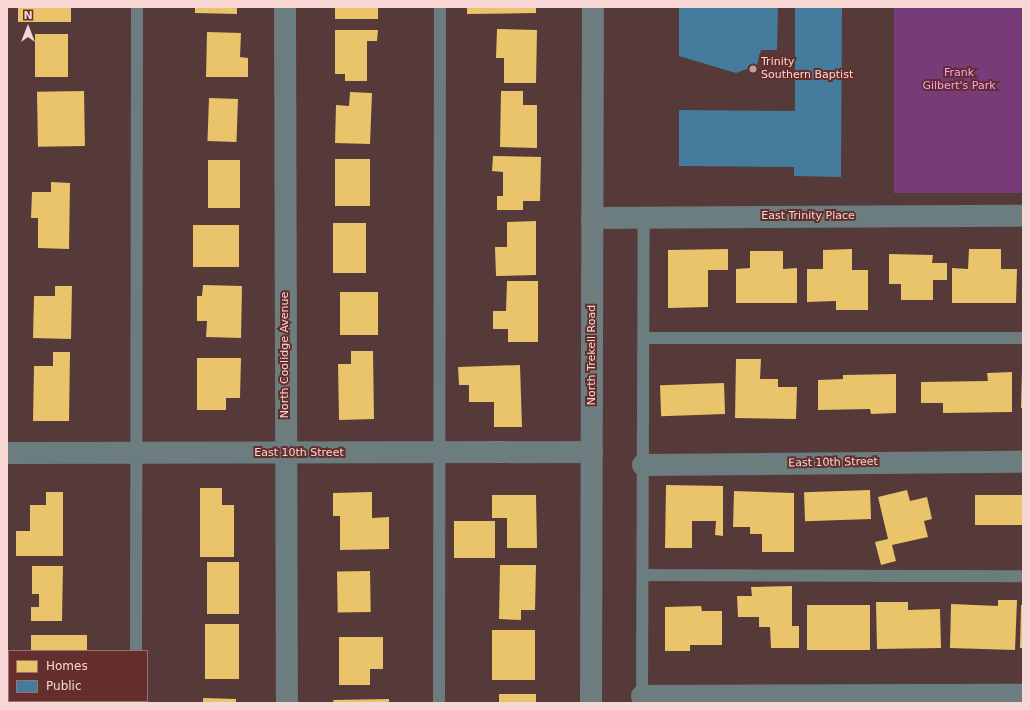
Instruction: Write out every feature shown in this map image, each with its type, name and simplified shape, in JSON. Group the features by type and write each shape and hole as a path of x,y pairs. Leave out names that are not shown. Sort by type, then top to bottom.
{"main road":[{"name":"North Trekell Road","path":"591,703 593,7"}],"street":[{"name":"North Coolidge Avenue","path":"285,7 286,703"},
{"name":"East Trinity Place","path":"592,218 644,216 1023,216"},
{"name":"East 10th Street","path":"7,453 592,452"},
{"name":"East 10th Street","path":"643,465 1023,462"},
{"path":"642,700 1023,695"}],"lane":[{"path":"136,650 137,7"},
{"path":"439,703 440,7"},
{"path":"642,700 644,216"},
{"path":"644,338 1023,338"},
{"path":"643,575 1023,576"}],"green space":[{"name":"Frank Gilbert's Park","path":"894,7 1023,7 1023,193 894,193"}],"building: Homes":[{"path":"18,7 71,7 71,22 18,22"},
{"path":"195,7 237,7 237,14 195,13"},
{"path":"335,7 378,7 378,19 335,19"},
{"path":"467,7 536,7 536,13 467,14"},
{"path":"497,29 537,30 536,83 504,83 504,58 496,58"},
{"path":"335,30 378,30 377,41 367,41 367,81 345,81 345,74 335,74"},
{"path":"207,32 241,33 240,57 248,58 248,77 206,77"},
{"path":"35,34 68,34 68,77 35,77"},
{"path":"84,91 85,146 38,147 37,92"},
{"path":"501,91 523,91 523,105 537,105 537,148 500,147"},
{"path":"350,92 372,93 370,144 335,143 336,105 349,106"},
{"path":"209,98 238,99 236,142 207,141"},
{"path":"493,156 541,157 540,201 523,201 523,210 497,210 497,196 503,196 503,172 492,171"},
{"path":"335,159 370,159 370,206 335,206"},
{"path":"208,160 240,160 240,208 208,208"},
{"path":"51,182 70,183 69,249 38,248 38,218 31,218 32,192 51,192"},
{"path":"536,221 536,275 496,276 495,247 507,247 507,222"},
{"path":"333,223 366,223 366,273 333,273"},
{"path":"193,225 239,225 239,267 193,267"},
{"path":"728,249 728,270 708,270 708,307 668,308 668,250"},
{"path":"852,249 852,270 868,270 868,310 836,310 836,301 807,302 807,269 823,269 823,250"},
{"path":"969,249 1001,249 1001,269 1017,269 1016,303 952,303 952,268 968,269"},
{"path":"750,251 783,251 783,269 797,268 797,303 736,303 736,269 750,268"},
{"path":"889,254 933,255 932,263 947,263 947,280 933,280 933,300 901,300 901,284 889,284"},
{"path":"507,281 538,281 538,342 508,342 508,329 493,329 493,311 506,311"},
{"path":"203,285 242,286 241,338 206,337 207,321 197,321 197,296 202,296"},
{"path":"55,286 72,286 71,339 33,338 34,296 55,296"},
{"path":"340,292 378,292 378,335 340,335"},
{"path":"351,351 373,351 374,419 339,420 338,364 351,364"},
{"path":"53,352 70,352 69,421 33,421 34,366 53,366"},
{"path":"197,358 241,358 240,398 226,398 226,410 197,410"},
{"path":"736,359 761,359 760,379 778,379 778,387 797,387 796,419 735,418"},
{"path":"520,365 522,427 494,427 494,402 469,402 469,385 459,385 458,367"},
{"path":"1022,370 1023,408 1021,408"},
{"path":"1012,372 1012,412 943,413 943,403 921,403 921,382 988,381 987,373"},
{"path":"896,374 896,413 871,414 870,409 818,410 818,380 843,379 843,375"},
{"path":"724,383 725,414 661,416 660,385"},
{"path":"666,485 723,486 723,536 715,535 716,521 692,521 692,548 665,548"},
{"path":"200,488 222,488 222,505 234,505 234,557 200,557"},
{"path":"870,490 871,519 805,521 804,492"},
{"path":"907,490 910,501 927,497 932,519 924,521 928,537 892,545 896,561 881,565 875,542 888,539 878,497"},
{"path":"734,491 794,493 794,552 762,552 762,534 750,534 750,527 733,527"},
{"path":"46,492 63,492 63,556 16,556 16,531 30,531 30,505 46,505"},
{"path":"372,492 372,518 389,517 389,549 340,550 340,516 333,516 333,493"},
{"path":"492,495 536,495 537,548 507,548 507,518 492,518"},
{"path":"975,495 1023,495 1023,525 975,525"},
{"path":"454,521 495,521 495,558 454,558"},
{"path":"207,562 239,562 239,614 207,614"},
{"path":"500,565 536,565 535,610 521,610 521,620 499,619"},
{"path":"32,566 63,566 62,621 31,621 31,607 39,607 39,594 32,594"},
{"path":"370,571 371,612 338,613 337,572"},
{"path":"792,586 792,626 799,626 799,648 771,648 770,627 759,627 759,617 738,617 737,596 752,596 751,587"},
{"path":"998,600 1017,600 1015,650 950,648 951,604 998,606"},
{"path":"876,602 908,602 908,610 940,609 941,648 877,649"},
{"path":"807,605 870,605 870,650 807,650"},
{"path":"1021,605 1023,605 1023,648 1020,648"},
{"path":"701,606 702,611 722,611 722,645 690,645 690,651 665,651 665,607"},
{"path":"205,624 239,624 239,679 205,679"},
{"path":"492,630 535,630 535,680 492,680"},
{"path":"31,635 87,635 87,650 31,650"},
{"path":"339,637 383,637 383,669 370,669 370,685 339,685"},
{"path":"499,694 536,694 536,703 499,703"},
{"path":"203,698 236,699 236,703 203,703"},
{"path":"389,699 389,703 334,703 333,700"},
{"path":"30,702 62,702 62,703"}],"building: Public":[{"path":"679,7 778,7 777,50 761,50 757,65 736,73 679,56"},
{"path":"795,7 842,7 841,177 794,176 794,167 679,166 679,110 795,111"}],"place":[{"name":"Trinity Southern Baptist","path":"753,69"}]}
